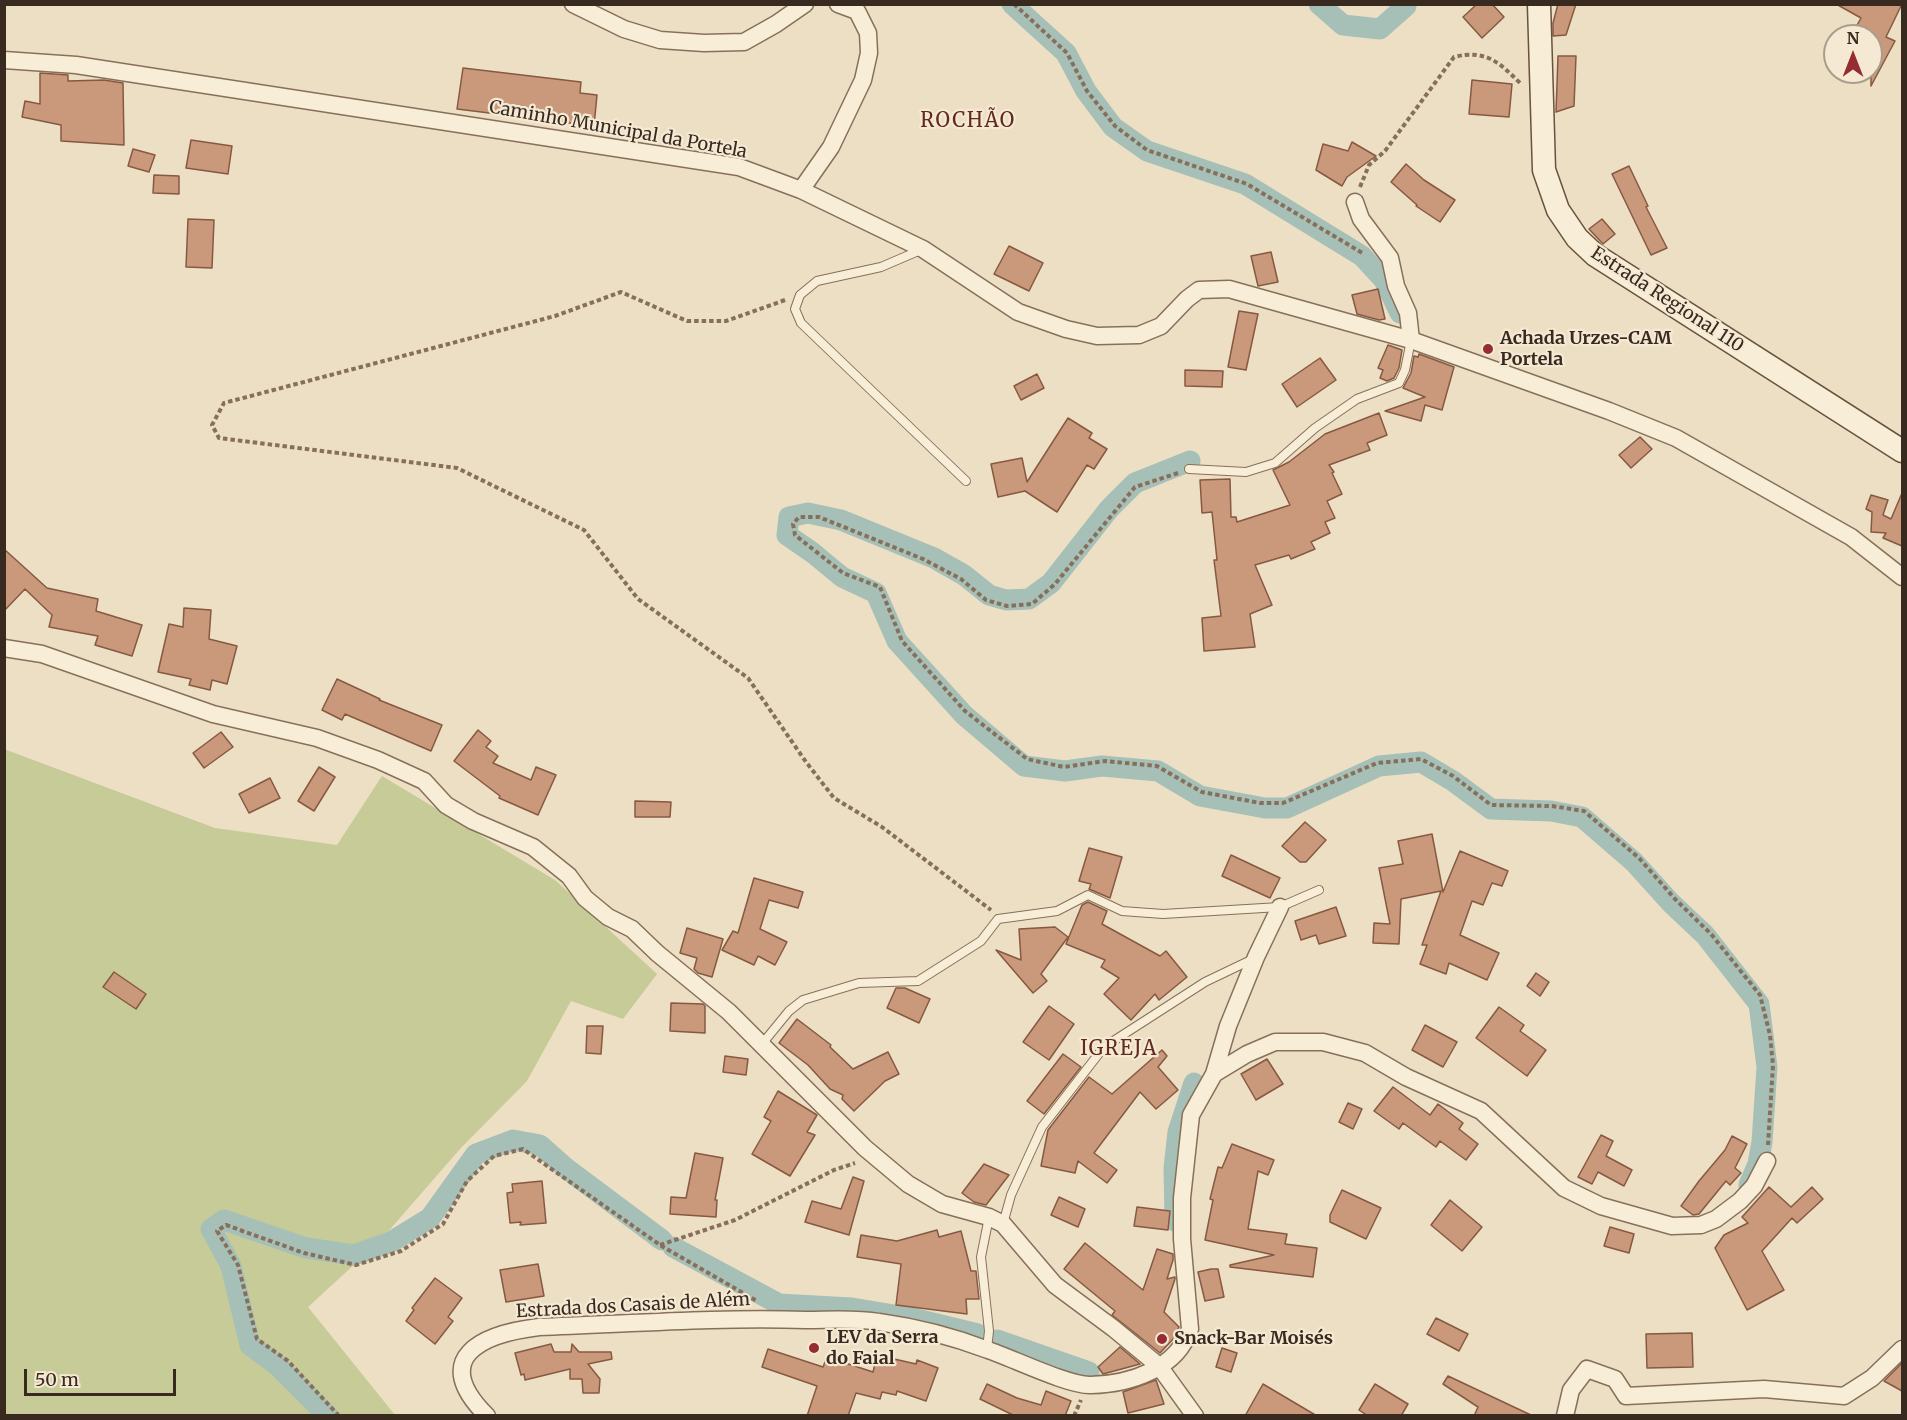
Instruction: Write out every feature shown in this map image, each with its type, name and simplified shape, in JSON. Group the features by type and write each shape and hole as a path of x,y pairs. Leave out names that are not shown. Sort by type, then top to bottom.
{"main road":[{"name":"Estrada Regional 110","path":"1539,4 1544,170 1558,210 1577,238 1595,255 1902,451"}],"street":[{"path":"573,4 624,29 660,40 704,44 744,42 805,4"},
{"path":"801,190 831,147 863,80 869,52 868,33 857,11 838,4"},
{"name":"Caminho Municipal da Portela","path":"4,60 88,66 739,167 801,190 923,249 1018,312 1066,329 1097,336 1139,335 1161,326 1199,290 1229,289 1411,340 1609,411 1676,438 1851,537 1902,577"},
{"path":"1355,202 1361,219 1390,258 1396,286 1408,313 1411,340"},
{"path":"4,648 42,654 213,714 317,738 378,760 424,781 446,805 533,847 569,876 585,898 608,917 632,929 657,953 729,1012 865,1148 908,1184 942,1204 996,1220 1055,1285 1159,1366 1195,1416"},
{"name":"Estrada dos Casais de Além","path":"487,1416 473,1402 460,1376 464,1358 476,1345 490,1338 515,1330 539,1327 768,1312 878,1321 937,1334 987,1349 1088,1386 1124,1382 1174,1357 1186,1343 1190,1329 1182,1239 1182,1198 1191,1115 1214,1074 1228,1026 1256,957 1280,907"},
{"path":"1214,1074 1247,1054 1275,1042 1323,1042 1365,1053 1406,1077 1481,1112 1564,1188 1601,1206 1672,1226 1701,1225 1716,1219 1740,1201 1754,1186 1767,1161"},
{"path":"1565,1416 1571,1390 1587,1369 1615,1379 1626,1396 1764,1389 1844,1396 1872,1378 1902,1349"}],"lane":[{"path":"923,249 881,267 817,281 800,295 795,309 801,323 966,481"},
{"path":"1189,469 1246,472 1275,463 1315,428 1358,399 1399,383 1405,370 1411,340"},
{"path":"762,1044 789,1011 803,1000 860,983 918,981 981,941 998,919 1057,911 1088,895 1122,910 1163,914 1280,907 1319,890"},
{"path":"987,1349 989,1331 981,1257 996,1220 1011,1195 1042,1128 1104,1047 1204,982 1256,957"}],"path":[{"path":"1014,4 1067,52 1087,91 1114,126 1147,150 1247,184 1364,254 1372,262"},
{"path":"1355,202 1362,178 1369,165 1386,151 1454,57 1471,53 1498,62 1542,104"},
{"path":"800,295 726,321 687,321 621,292 555,316 224,403 212,425 219,438 457,468 584,530 638,599 748,678 834,798 882,826 987,906 998,919"},
{"path":"1189,469 1136,487 1054,584 1032,604 1007,606 986,600 961,579 923,559 819,517 799,517 793,524 795,535 843,573 880,587 902,641 965,711 1027,759 1064,767 1105,761 1157,766 1202,792 1260,803 1283,803 1377,763 1421,759 1454,776 1491,805 1552,806 1584,812 1639,858 1675,899 1711,934 1760,995 1770,1035 1773,1065 1767,1161"},
{"path":"660,1245 735,1220 834,1170 858,1162 865,1148"},
{"path":"339,1416 288,1361 257,1339 238,1265 217,1231 226,1225 304,1253 356,1265 400,1251 443,1224 467,1181 494,1156 523,1149 660,1245 768,1312"}],"green space":[{"path":"4,749 215,828 337,845 382,776 555,880 657,974 623,1019 571,1001 527,1081 460,1149 379,1242 308,1307 395,1415 5,1415"}],"building":[{"path":"1477,4 1492,4 1504,17 1482,38 1463,17"},
{"path":"1558,4 1576,4 1566,35 1553,36 1553,23"},
{"path":"1836,4 1902,4 1886,37 1895,41 1883,64 1883,24 1858,24 1861,18"},
{"path":"1558,56 1576,56 1574,106 1556,112"},
{"path":"463,68 581,82 580,93 597,95 594,126 457,109"},
{"path":"40,73 68,75 68,81 104,80 123,83 124,145 61,141 61,125 22,117 25,101 40,104"},
{"path":"1472,80 1512,84 1509,117 1469,114"},
{"path":"191,140 232,146 228,174 186,168"},
{"path":"1352,142 1376,156 1347,177 1342,186 1316,170 1323,144 1348,151"},
{"path":"133,149 155,155 149,172 128,166"},
{"path":"1406,164 1424,180 1455,200 1440,222 1416,206 1391,182"},
{"path":"1629,166 1648,206 1646,207 1667,248 1651,255 1612,174"},
{"path":"154,175 179,176 179,194 153,193"},
{"path":"188,219 214,220 212,268 186,267"},
{"path":"1602,219 1615,234 1603,244 1589,229"},
{"path":"1009,246 1043,263 1029,291 994,274"},
{"path":"1271,252 1278,282 1258,286 1251,256"},
{"path":"1378,289 1385,319 1379,320 1357,314 1352,295"},
{"path":"1239,311 1258,314 1246,370 1228,367"},
{"path":"1388,345 1402,350 1399,368 1394,378 1387,381 1380,378 1383,370 1378,368"},
{"path":"1419,354 1454,367 1442,410 1425,405 1421,421 1385,411 1425,397 1403,388 1411,373 1414,356 1418,357"},
{"path":"1320,358 1336,380 1297,407 1282,384"},
{"path":"1185,370 1223,371 1222,387 1185,386"},
{"path":"1037,374 1044,388 1021,400 1014,386"},
{"path":"1379,413 1387,435 1367,443 1370,450 1329,465 1342,494 1327,501 1335,518 1325,522 1330,533 1311,542 1315,549 1291,559 1289,555 1255,565 1272,605 1250,614 1255,647 1204,651 1202,618 1221,616 1214,560 1217,560 1212,512 1202,513 1200,480 1230,479 1231,517 1236,517 1237,522 1290,505 1273,470 1289,462 1325,434"},
{"path":"1068,418 1092,433 1089,438 1107,449 1094,469 1087,465 1057,512 1025,491 998,497 991,464 1022,458 1027,482"},
{"path":"1640,437 1652,449 1631,468 1619,455"},
{"path":"1902,493 1902,546 1883,538 1886,533 1871,532 1872,512 1866,509 1871,495 1888,500 1883,515 1891,519"},
{"path":"4,549 47,588 98,599 96,611 142,625 132,656 95,645 98,636 49,627 52,615 25,589 4,611"},
{"path":"184,608 211,610 209,639 237,646 227,684 212,680 210,690 189,685 191,679 158,672 169,624 183,627"},
{"path":"337,679 379,700 442,725 431,751 345,714 342,720 322,710"},
{"path":"478,730 491,741 486,747 498,756 493,763 531,780 536,767 556,775 538,815 499,798 500,796 454,761"},
{"path":"221,732 233,747 204,768 193,753"},
{"path":"319,767 335,777 314,811 298,801"},
{"path":"270,778 280,798 249,813 239,794"},
{"path":"635,801 671,802 670,817 635,817"},
{"path":"1305,822 1326,840 1306,862 1300,862 1282,846"},
{"path":"1432,834 1443,892 1460,851 1508,871 1502,886 1492,883 1483,905 1472,901 1460,935 1499,953 1487,980 1449,963 1446,974 1420,964 1427,945 1422,945 1441,891 1401,899 1399,944 1373,943 1374,923 1390,924 1379,868 1403,864 1398,841"},
{"path":"1089,848 1122,857 1110,898 1089,889 1091,884 1079,881"},
{"path":"1231,855 1280,878 1270,898 1222,876"},
{"path":"754,878 803,892 798,908 769,900 760,929 787,942 775,965 758,956 754,965 722,950 733,931 738,933"},
{"path":"1088,902 1107,911 1102,924 1160,956 1166,951 1187,977 1159,1000 1155,994 1131,1020 1104,994 1119,978 1101,967 1105,960 1066,944 1082,905"},
{"path":"1336,907 1346,936 1319,944 1316,935 1301,940 1295,921"},
{"path":"1055,927 1068,937 1041,974 1047,981 1033,993 996,950 1021,960 1019,929"},
{"path":"687,928 723,939 712,977 698,973 694,969 697,958 680,953"},
{"path":"114,972 146,994 136,1009 103,987"},
{"path":"1536,973 1549,982 1540,996 1527,986"},
{"path":"896,988 905,988 930,999 919,1023 887,1008"},
{"path":"671,1003 703,1004 705,1006 705,1033 670,1031"},
{"path":"1049,1006 1074,1024 1049,1060 1023,1042"},
{"path":"1499,1007 1524,1025 1520,1031 1546,1050 1527,1076 1476,1038"},
{"path":"797,1019 831,1045 830,1047 853,1069 888,1052 899,1074 885,1081 854,1111 842,1099 843,1095 830,1089 808,1065 779,1043"},
{"path":"1425,1025 1457,1042 1443,1067 1412,1050"},
{"path":"587,1026 603,1026 601,1054 586,1053"},
{"path":"1162,1050 1167,1056 1158,1067 1178,1090 1156,1109 1140,1092 1094,1153 1117,1170 1107,1183 1078,1161 1075,1173 1041,1166 1048,1130 1089,1077 1112,1094"},
{"path":"1063,1054 1081,1067 1044,1114 1027,1101"},
{"path":"725,1056 748,1059 746,1075 723,1072"},
{"path":"1267,1059 1283,1084 1256,1100 1241,1074"},
{"path":"1393,1087 1430,1115 1438,1104 1463,1123 1459,1129 1478,1144 1466,1160 1440,1141 1436,1147 1403,1123 1399,1129 1374,1111"},
{"path":"778,1091 817,1115 807,1132 815,1135 790,1176 752,1154 771,1121 764,1117"},
{"path":"1348,1103 1362,1109 1353,1129 1339,1122"},
{"path":"1601,1135 1613,1141 1606,1156 1632,1170 1624,1186 1598,1172 1592,1184 1578,1177"},
{"path":"1732,1136 1747,1144 1735,1168 1741,1173 1730,1185 1726,1181 1699,1214 1693,1215 1681,1206 1725,1150"},
{"path":"1232,1144 1274,1160 1268,1175 1258,1171 1248,1229 1287,1234 1285,1244 1317,1248 1313,1277 1230,1267 1230,1265 1274,1255 1205,1240 1213,1200 1210,1199 1218,1167 1222,1168"},
{"path":"695,1153 723,1158 715,1200 717,1200 716,1217 670,1214 671,1197 686,1198"},
{"path":"984,1164 1009,1175 986,1205 974,1202 962,1193"},
{"path":"853,1177 864,1181 849,1235 805,1222 812,1201 841,1209"},
{"path":"542,1181 546,1223 520,1225 521,1222 510,1223 507,1193 513,1192 512,1184"},
{"path":"1769,1187 1791,1207 1812,1187 1823,1199 1797,1223 1792,1218 1762,1251 1784,1290 1747,1310 1715,1248 1724,1235 1748,1223 1742,1217"},
{"path":"1342,1190 1381,1208 1366,1239 1330,1222 1330,1215"},
{"path":"1059,1197 1085,1209 1078,1227 1051,1215"},
{"path":"1450,1200 1482,1227 1462,1251 1431,1225"},
{"path":"1137,1207 1170,1211 1168,1230 1134,1226"},
{"path":"1610,1227 1634,1234 1629,1253 1604,1246"},
{"path":"937,1230 939,1237 961,1231 971,1271 976,1271 979,1299 966,1299 967,1314 896,1305 901,1264 857,1257 861,1235 897,1241"},
{"path":"1085,1243 1143,1290 1157,1249 1173,1254 1167,1279 1175,1277 1175,1279 1164,1312 1179,1327 1175,1337 1160,1353 1112,1315 1115,1311 1064,1269"},
{"path":"538,1264 544,1296 506,1302 500,1270"},
{"path":"1218,1269 1224,1297 1205,1301 1198,1272"},
{"path":"435,1278 462,1298 448,1317 453,1321 435,1344 406,1321 414,1310 412,1308"},
{"path":"1436,1318 1468,1334 1459,1351 1427,1334"},
{"path":"1692,1333 1693,1367 1647,1368 1646,1334"},
{"path":"551,1344 554,1352 571,1352 572,1344 579,1352 611,1352 612,1359 588,1364 600,1379 599,1393 583,1393 582,1379 570,1379 570,1369 525,1380 524,1374 521,1375 515,1353"},
{"path":"1120,1347 1140,1364 1103,1374 1098,1367"},
{"path":"1222,1348 1237,1353 1231,1372 1216,1367"},
{"path":"768,1349 823,1367 827,1357 873,1372 877,1355 916,1364 917,1360 938,1368 926,1401 897,1391 896,1395 882,1392 880,1399 856,1393 848,1416 807,1416 817,1386 762,1367"},
{"path":"1902,1363 1902,1391 1884,1381"},
{"path":"1448,1376 1533,1416 1474,1416 1478,1407 1443,1384"},
{"path":"1156,1380 1164,1404 1128,1413 1123,1392"},
{"path":"987,1384 1017,1398 1041,1405 1046,1391 1071,1401 1065,1416 1015,1416 980,1399"},
{"path":"1263,1384 1317,1416 1245,1416"},
{"path":"1375,1384 1408,1404 1401,1416 1368,1416 1359,1410"}],"waterway":[{"path":"1012,4 1066,53 1086,91 1113,127 1147,151 1245,184 1362,256 1384,280 1400,313"},
{"path":"1319,4 1343,25 1380,29 1406,6"},
{"path":"1190,461 1135,483 1109,509 1051,583 1029,599 1006,600 989,595 964,575 934,558 841,520 808,513 789,517 787,535 842,577 876,593 897,641 964,715 1024,766 1065,771 1102,766 1158,771 1200,796 1265,808 1287,808 1379,766 1421,762 1453,781 1491,809 1551,811 1582,817 1634,862 1671,903 1705,935 1759,1004 1767,1067 1762,1142 1758,1164 1749,1185"},
{"path":"1175,1221 1174,1168 1178,1132 1194,1083"},
{"path":"328,1416 277,1365 250,1345 231,1266 211,1229 224,1220 306,1248 354,1255 391,1242 430,1218 476,1154 513,1140 540,1145 567,1169 662,1240"},
{"path":"673,1247 779,1304 852,1308 912,1318 978,1334"},
{"path":"997,1340 1089,1372"}],"place":[{"name":"Achada Urzes-CAM Portela","path":"1488,349"},
{"name":"Snack-Bar Moisés","path":"1162,1339"},
{"name":"LEV da Serra do Faial","path":"814,1348"}],"district":[{"name":"ROCHÃO","path":"968,121"},
{"name":"IGREJA","path":"1119,1049"}]}
